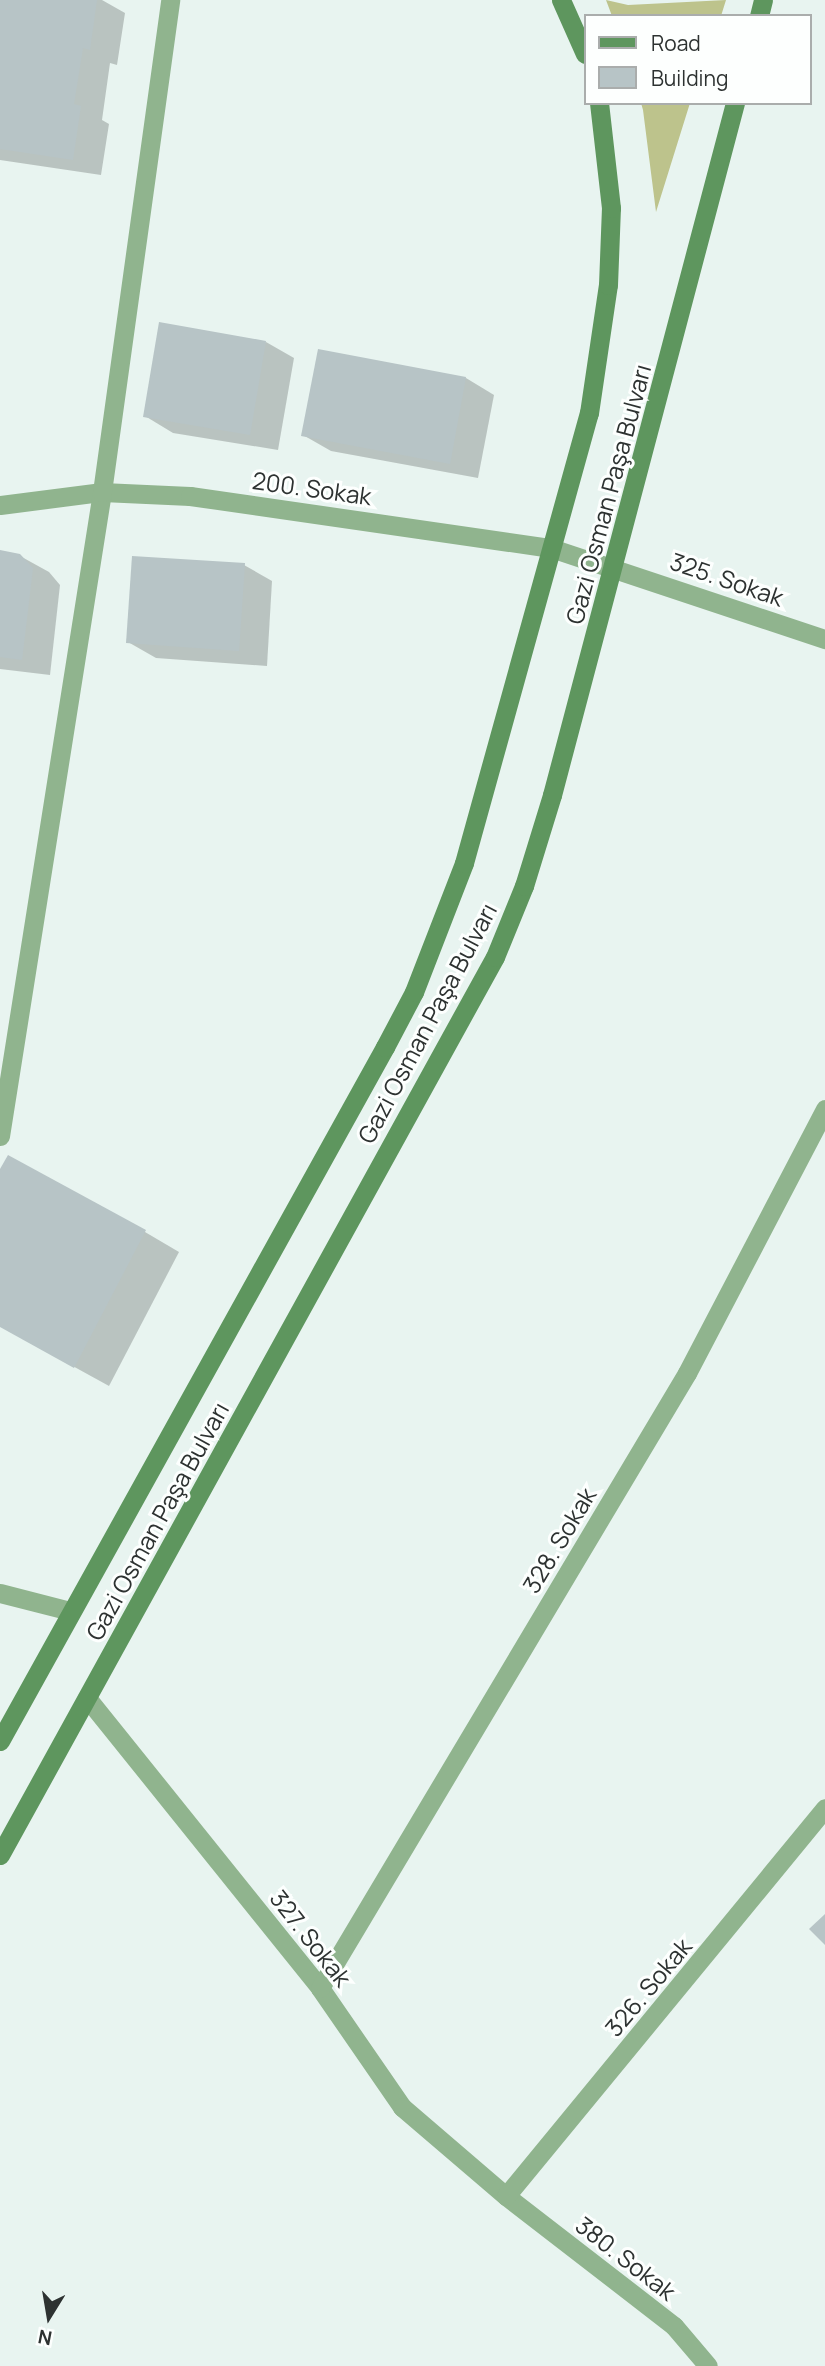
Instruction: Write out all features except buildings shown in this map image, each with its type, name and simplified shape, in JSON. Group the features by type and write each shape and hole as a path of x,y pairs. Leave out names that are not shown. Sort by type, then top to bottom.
{"main road":[{"path":"561,0 584,52"},
{"name":"Gazi Osman Paşa Bulvarı","path":"0,1741 414,992 464,863 589,413 608,285 611,208 599,105"},
{"name":"Gazi Osman Paşa Bulvarı","path":"0,1854 495,957 524,886 552,795 735,105"}],"street":[{"path":"0,1136 102,492 170,0"},
{"name":"200. Sokak","path":"0,505 102,492 190,496 551,548 614,565"},
{"name":"325. Sokak","path":"614,565 825,639"},
{"name":"328. Sokak","path":"320,1988 687,1373 825,1109"},
{"path":"0,1593 70,1611"},
{"name":"327. Sokak","path":"87,1698 320,1988 402,2107 506,2196"},
{"name":"326. Sokak","path":"506,2196 825,1808"},
{"name":"380. Sokak","path":"506,2196 674,2326 708,2366"}],"green space":[{"path":"606,0 628,5 726,0 722,14 611,14"},
{"path":"642,105 689,105 656,212"}]}
